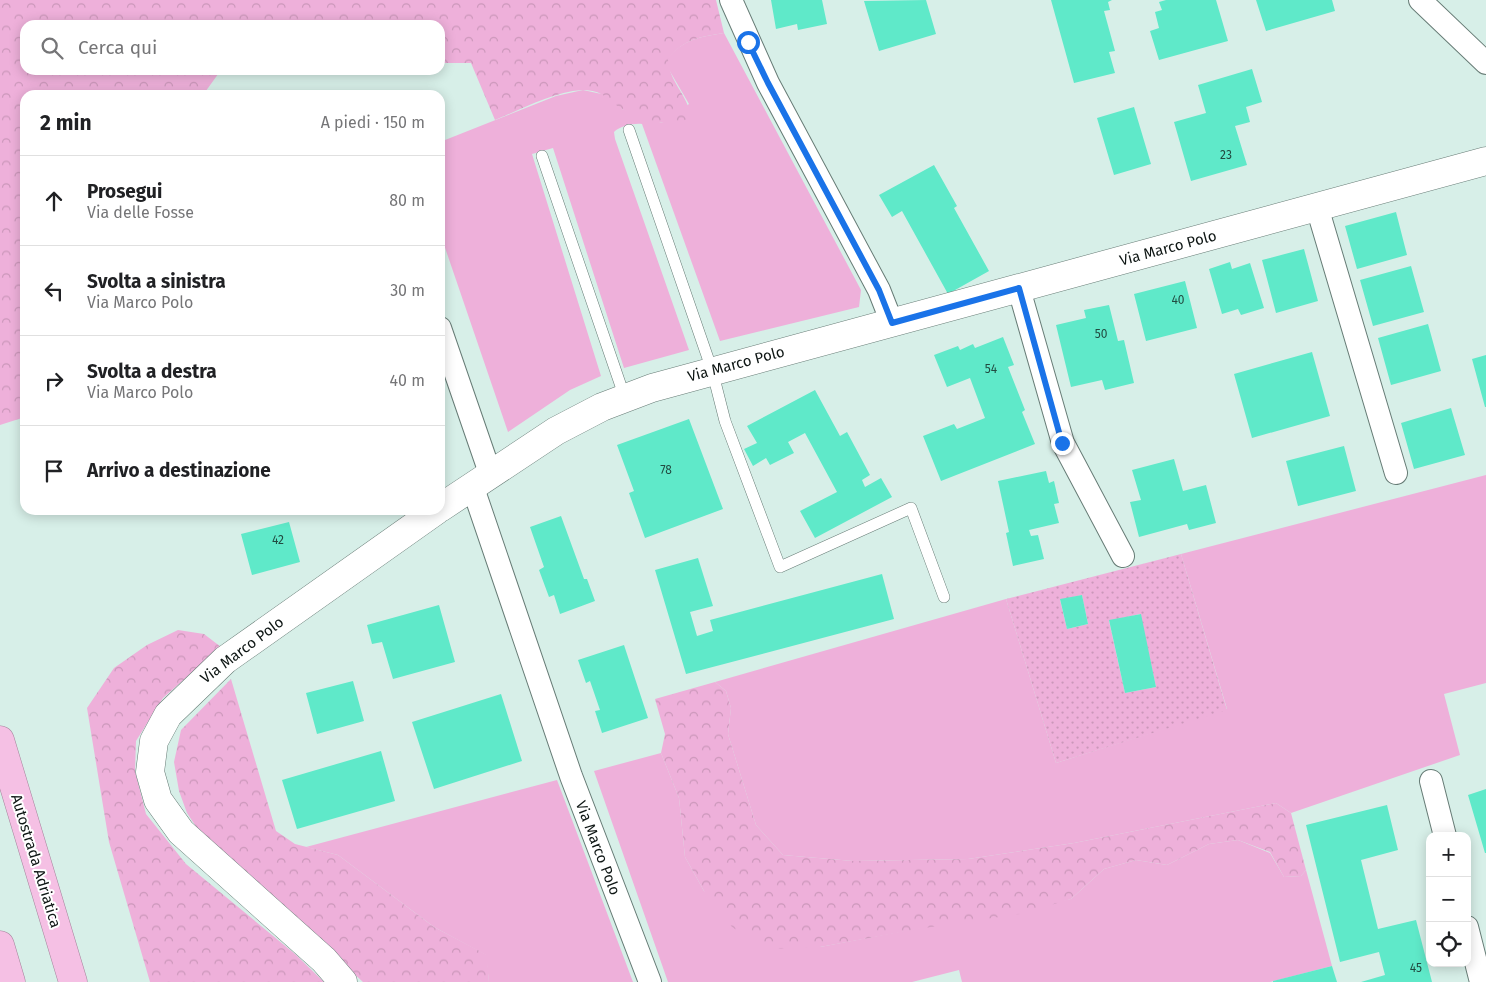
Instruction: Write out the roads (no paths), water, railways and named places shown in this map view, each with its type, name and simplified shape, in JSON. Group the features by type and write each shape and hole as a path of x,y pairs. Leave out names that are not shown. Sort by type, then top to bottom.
{"highway":[{"name":"Autostrada Adriatica","path":"0,740 73,982"},
{"path":"0,944 11,982"}],"street":[{"path":"731,0 768,83 879,290 892,323"},
{"path":"1420,0 1486,63"},
{"name":"Via Marco Polo","path":"445,504 556,431 625,398 712,370 892,323 1486,161"},
{"path":"1316,208 1396,472"},
{"path":"1019,288 1062,443 1123,556"},
{"path":"445,346 481,479"},
{"name":"Via Marco Polo","path":"481,479 571,776 650,982"},
{"name":"Via Marco Polo","path":"343,982 324,960 181,832 158,800 150,772 154,741 168,715 226,660 430,515"},
{"path":"1431,781 1444,832"},
{"path":"1471,943 1481,982"}],"lane":[{"path":"629,130 712,370 725,421 780,567 911,508 944,597"},
{"path":"542,156 625,398"}]}
